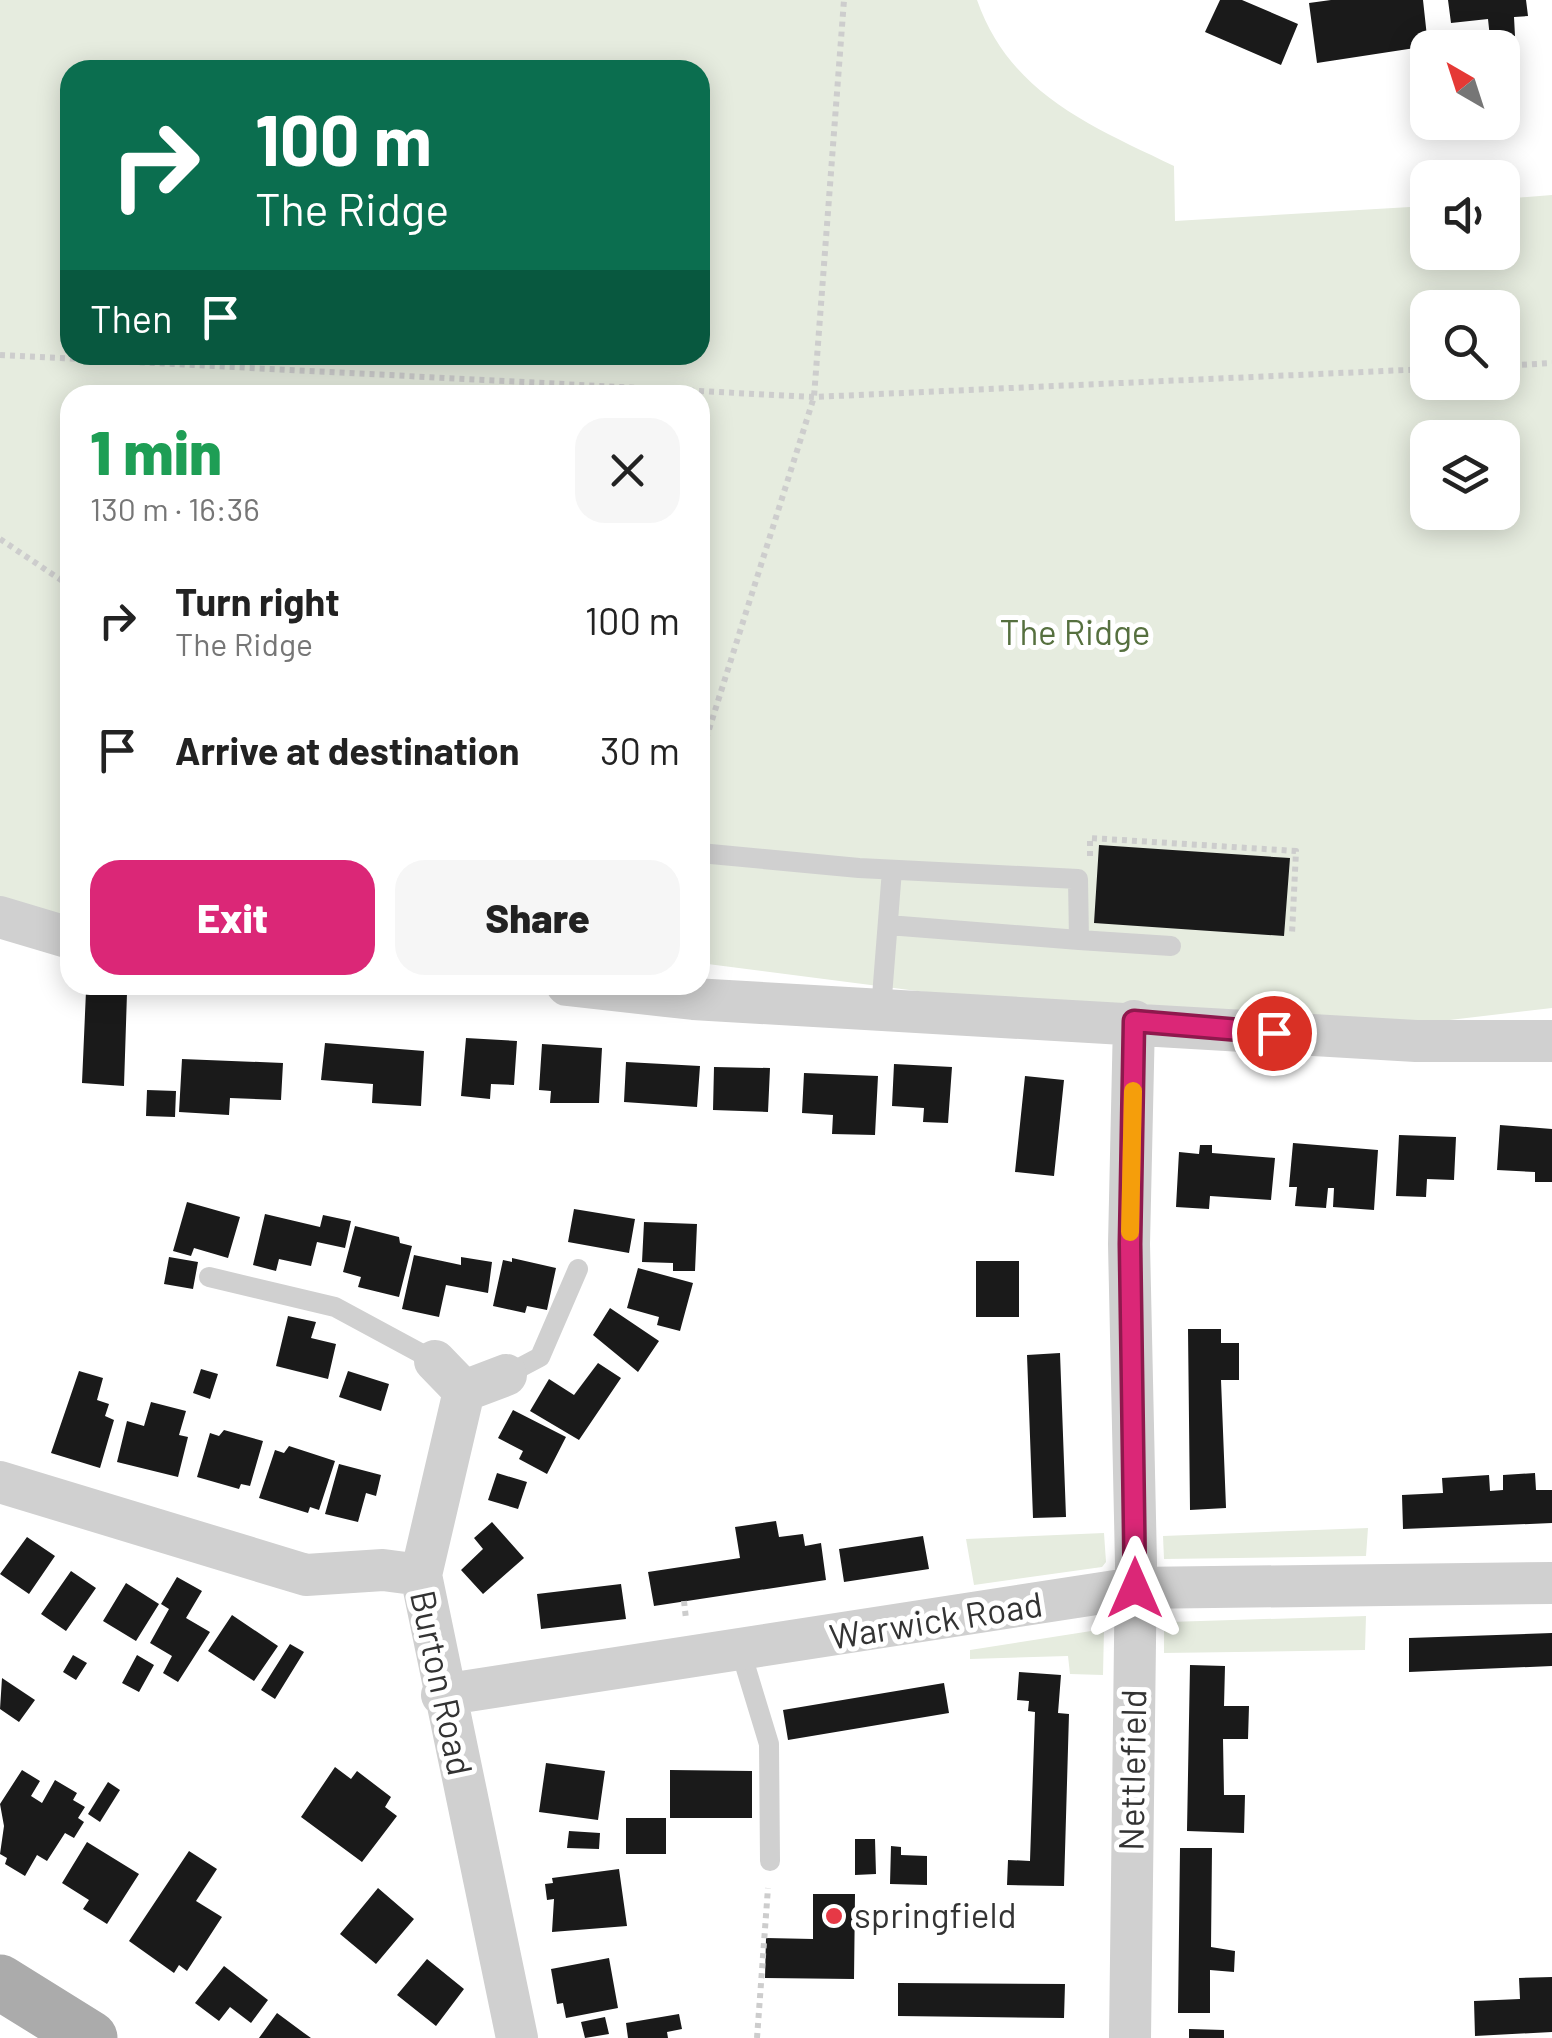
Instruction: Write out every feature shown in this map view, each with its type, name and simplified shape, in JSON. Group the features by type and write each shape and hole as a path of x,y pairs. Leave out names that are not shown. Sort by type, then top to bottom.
{"main road":[{"path":"0,1982 90,2038"}],"street":[{"path":"0,917 60,935"},
{"path":"657,995 1416,1041 1552,1042"},
{"name":"Nettlefield","path":"1130,2038 1135,1588 1130,1244 1134,1021"},
{"path":"421,1575 450,1376 506,1375"},
{"name":"Burton Road","path":"0,1482 306,1575 383,1570 421,1575 429,1598 442,1695 517,2038"},
{"name":"Warwick Road","path":"442,1695 741,1652 1135,1588 1552,1582"}],"lane":[{"path":"710,853 892,870 1078,879 1079,940"},
{"path":"881,1008 892,870"},
{"path":"888,926 1171,946"},
{"path":"506,1375 540,1358 578,1269"},
{"path":"209,1277 335,1307 450,1376"},
{"path":"741,1652 768,1744 770,1862"}],"path":[{"path":"710,726 814,396 844,0"},
{"path":"0,355 60,358"},
{"path":"1520,365 1552,364"},
{"path":"199,365 596,385"},
{"path":"710,391 814,396 1410,370"},
{"path":"0,540 60,579"},
{"path":"1078,879 1090,880 1090,838 1296,851 1292,934"},
{"path":"757,2038 770,1862"}],"green space":[{"name":"The Ridge","path":"0,0 977,0 1010,60 1032,83 1084,121 1174,166 1175,221 1410,207 1410,270 1520,270 1520,198 1552,195 1552,1008 1441,1021 1096,1014 710,964 710,385 60,385 60,915 0,898"},
{"path":"1368,1528 1366,1556 1164,1559 1163,1536"},
{"path":"1104,1533 1106,1562 1102,1567 974,1585 966,1539"},
{"path":"1366,1616 1365,1650 1164,1653 1164,1624 1169,1622"},
{"path":"1104,1629 1103,1675 1070,1674 1068,1656 970,1659 970,1650"}],"building":[{"path":"1220,0 1242,0 1298,24 1281,65 1205,32"},
{"path":"1423,0 1426,30 1410,30 1410,49 1317,63 1309,3"},
{"path":"1448,0 1526,0 1528,16 1514,17 1515,30 1489,30 1488,19 1451,23"},
{"path":"1099,845 1290,858 1284,936 1094,923"},
{"path":"86,995 127,995 124,1086 82,1083"},
{"path":"466,1038 517,1041 514,1085 491,1084 490,1099 461,1096"},
{"path":"325,1043 424,1051 421,1106 372,1103 373,1084 321,1080"},
{"path":"542,1044 602,1048 599,1103 550,1103 551,1091 539,1090"},
{"path":"182,1059 283,1063 281,1100 230,1098 229,1115 179,1112"},
{"path":"626,1062 700,1066 697,1107 624,1102"},
{"path":"894,1064 952,1067 948,1123 923,1122 924,1108 892,1106"},
{"path":"714,1067 770,1068 768,1112 713,1110"},
{"path":"804,1073 878,1076 875,1135 832,1134 833,1115 802,1113"},
{"path":"1025,1076 1064,1080 1054,1176 1015,1172"},
{"path":"147,1090 176,1091 175,1117 146,1116"},
{"path":"1500,1125 1552,1129 1552,1182 1535,1182 1535,1172 1497,1170"},
{"path":"1399,1135 1456,1137 1454,1180 1427,1179 1426,1197 1396,1196"},
{"path":"1293,1143 1378,1150 1374,1210 1333,1207 1334,1188 1328,1188 1326,1208 1295,1206 1297,1187 1289,1187"},
{"path":"1200,1145 1212,1145 1212,1153 1275,1158 1271,1200 1210,1196 1209,1209 1176,1207 1179,1152 1199,1154"},
{"path":"187,1202 240,1217 228,1258 194,1248 191,1256 173,1251"},
{"path":"574,1209 635,1219 629,1253 568,1242"},
{"path":"265,1214 320,1227 323,1215 351,1221 345,1248 317,1242 311,1266 279,1259 276,1271 253,1265"},
{"path":"644,1222 697,1224 695,1271 673,1271 673,1263 642,1262"},
{"path":"355,1226 399,1237 400,1243 412,1246 399,1297 358,1287 361,1277 343,1272"},
{"path":"414,1255 461,1265 461,1257 492,1262 488,1293 446,1285 439,1317 402,1309"},
{"path":"169,1257 198,1262 193,1289 164,1284"},
{"path":"512,1258 556,1268 547,1310 527,1306 525,1313 493,1306 503,1260 512,1262"},
{"path":"976,1261 1019,1261 1019,1317 976,1317"},
{"path":"638,1268 693,1283 680,1331 657,1325 659,1317 627,1308"},
{"path":"610,1308 659,1341 638,1372 593,1335"},
{"path":"288,1316 316,1322 311,1338 336,1344 328,1379 276,1366"},
{"path":"1188,1329 1221,1329 1221,1343 1239,1343 1239,1380 1221,1380 1226,1508 1190,1510"},
{"path":"1060,1353 1066,1517 1033,1518 1027,1355"},
{"path":"598,1363 621,1378 579,1440 530,1411 549,1379 574,1395"},
{"path":"201,1369 218,1374 210,1399 193,1393"},
{"path":"79,1371 103,1378 97,1400 109,1404 105,1416 114,1420 100,1468 51,1453"},
{"path":"348,1371 389,1384 381,1411 339,1397"},
{"path":"151,1402 186,1411 179,1435 188,1437 178,1477 117,1462 127,1421 144,1426"},
{"path":"513,1410 566,1437 547,1474 519,1459 523,1451 498,1438"},
{"path":"224,1430 263,1441 250,1486 241,1484 239,1489 197,1477 210,1433 219,1436"},
{"path":"289,1446 335,1461 319,1510 310,1507 308,1513 259,1498 275,1450 284,1453"},
{"path":"339,1464 381,1475 376,1496 366,1493 358,1522 325,1514"},
{"path":"497,1473 527,1482 518,1509 488,1500"},
{"path":"1535,1473 1536,1490 1552,1490 1552,1523 1403,1529 1402,1495 1443,1493 1442,1478 1489,1475 1490,1491 1503,1490 1503,1475"},
{"path":"776,1521 779,1537 803,1534 805,1546 821,1543 826,1580 654,1606 648,1572 740,1558 735,1527"},
{"path":"492,1522 524,1558 483,1594 461,1570 483,1549 474,1538"},
{"path":"923,1536 929,1569 844,1582 839,1549"},
{"path":"27,1537 55,1556 29,1594 0,1574"},
{"path":"71,1571 96,1588 66,1631 41,1614"},
{"path":"177,1577 202,1591 186,1618 210,1632 178,1682 163,1673 172,1656 150,1643 169,1609 161,1604"},
{"path":"126,1583 159,1604 136,1641 103,1621"},
{"path":"621,1584 626,1619 541,1629 537,1594"},
{"path":"232,1615 278,1646 254,1681 208,1651"},
{"path":"1552,1633 1552,1666 1409,1672 1409,1638"},
{"path":"290,1644 304,1652 275,1699 261,1690"},
{"path":"73,1655 87,1663 76,1680 63,1672"},
{"path":"137,1655 154,1665 139,1692 122,1683"},
{"path":"1190,1665 1225,1666 1224,1706 1249,1706 1248,1739 1223,1739 1224,1795 1245,1795 1244,1833 1187,1831"},
{"path":"1019,1672 1061,1675 1058,1713 1069,1714 1064,1886 1007,1885 1008,1860 1030,1861 1035,1712 1028,1711 1029,1701 1017,1700"},
{"path":"2,1678 35,1700 19,1722 0,1709"},
{"path":"944,1683 949,1713 788,1740 783,1710"},
{"path":"546,1763 605,1771 598,1820 539,1812"},
{"path":"335,1767 351,1779 357,1771 391,1797 385,1807 397,1816 362,1862 301,1817"},
{"path":"22,1770 40,1781 31,1796 42,1803 55,1780 77,1793 73,1800 85,1807 78,1818 84,1822 74,1838 65,1833 47,1861 37,1855 25,1876 5,1864 7,1858 0,1854 4,1826 0,1804"},
{"path":"670,1770 752,1771 752,1818 670,1818"},
{"path":"108,1782 120,1790 100,1822 88,1814"},
{"path":"626,1818 666,1818 666,1854 626,1854"},
{"path":"569,1831 600,1833 599,1849 567,1848"},
{"path":"855,1839 875,1839 876,1874 855,1875"},
{"path":"87,1842 139,1874 107,1924 83,1909 89,1900 62,1883"},
{"path":"891,1846 901,1847 901,1855 927,1856 927,1885 890,1884"},
{"path":"1180,1848 1212,1848 1211,1947 1235,1951 1234,1972 1210,1970 1210,2013 1178,2013"},
{"path":"189,1851 217,1869 196,1901 222,1917 187,1971 179,1965 174,1973 129,1941"},
{"path":"619,1869 627,1926 552,1932 554,1899 547,1900 545,1884 553,1883 552,1878"},
{"path":"378,1888 414,1919 376,1964 340,1934"},
{"name":"springfield","path":"813,1894 855,1894 854,1979 765,1978 766,1938 813,1939"},
{"path":"609,1958 618,2008 566,2018 563,2003 557,2004 551,1969"},
{"path":"427,1959 464,1989 436,2026 397,1995"},
{"path":"224,1966 268,2000 251,2023 230,2007 219,2021 195,2003"},
{"path":"1552,1977 1552,2032 1475,2036 1474,2001 1520,1999 1519,1978"},
{"path":"898,1983 1065,1984 1064,2018 898,2016"},
{"path":"277,2013 304,2033 311,2038 259,2038"},
{"path":"679,2014 682,2029 667,2032 668,2038 628,2038 626,2023"},
{"path":"605,2017 609,2034 585,2038 581,2022"},
{"path":"1189,2029 1224,2030 1224,2038 1189,2038"}],"slow traffic":[{"path":"1130,1232 1133,1091"}],"place":[{"name":"springfield","path":"834,1916"}],"route":[{"path":"1135,1588 1130,1244 1134,1021 1274,1033"}]}
